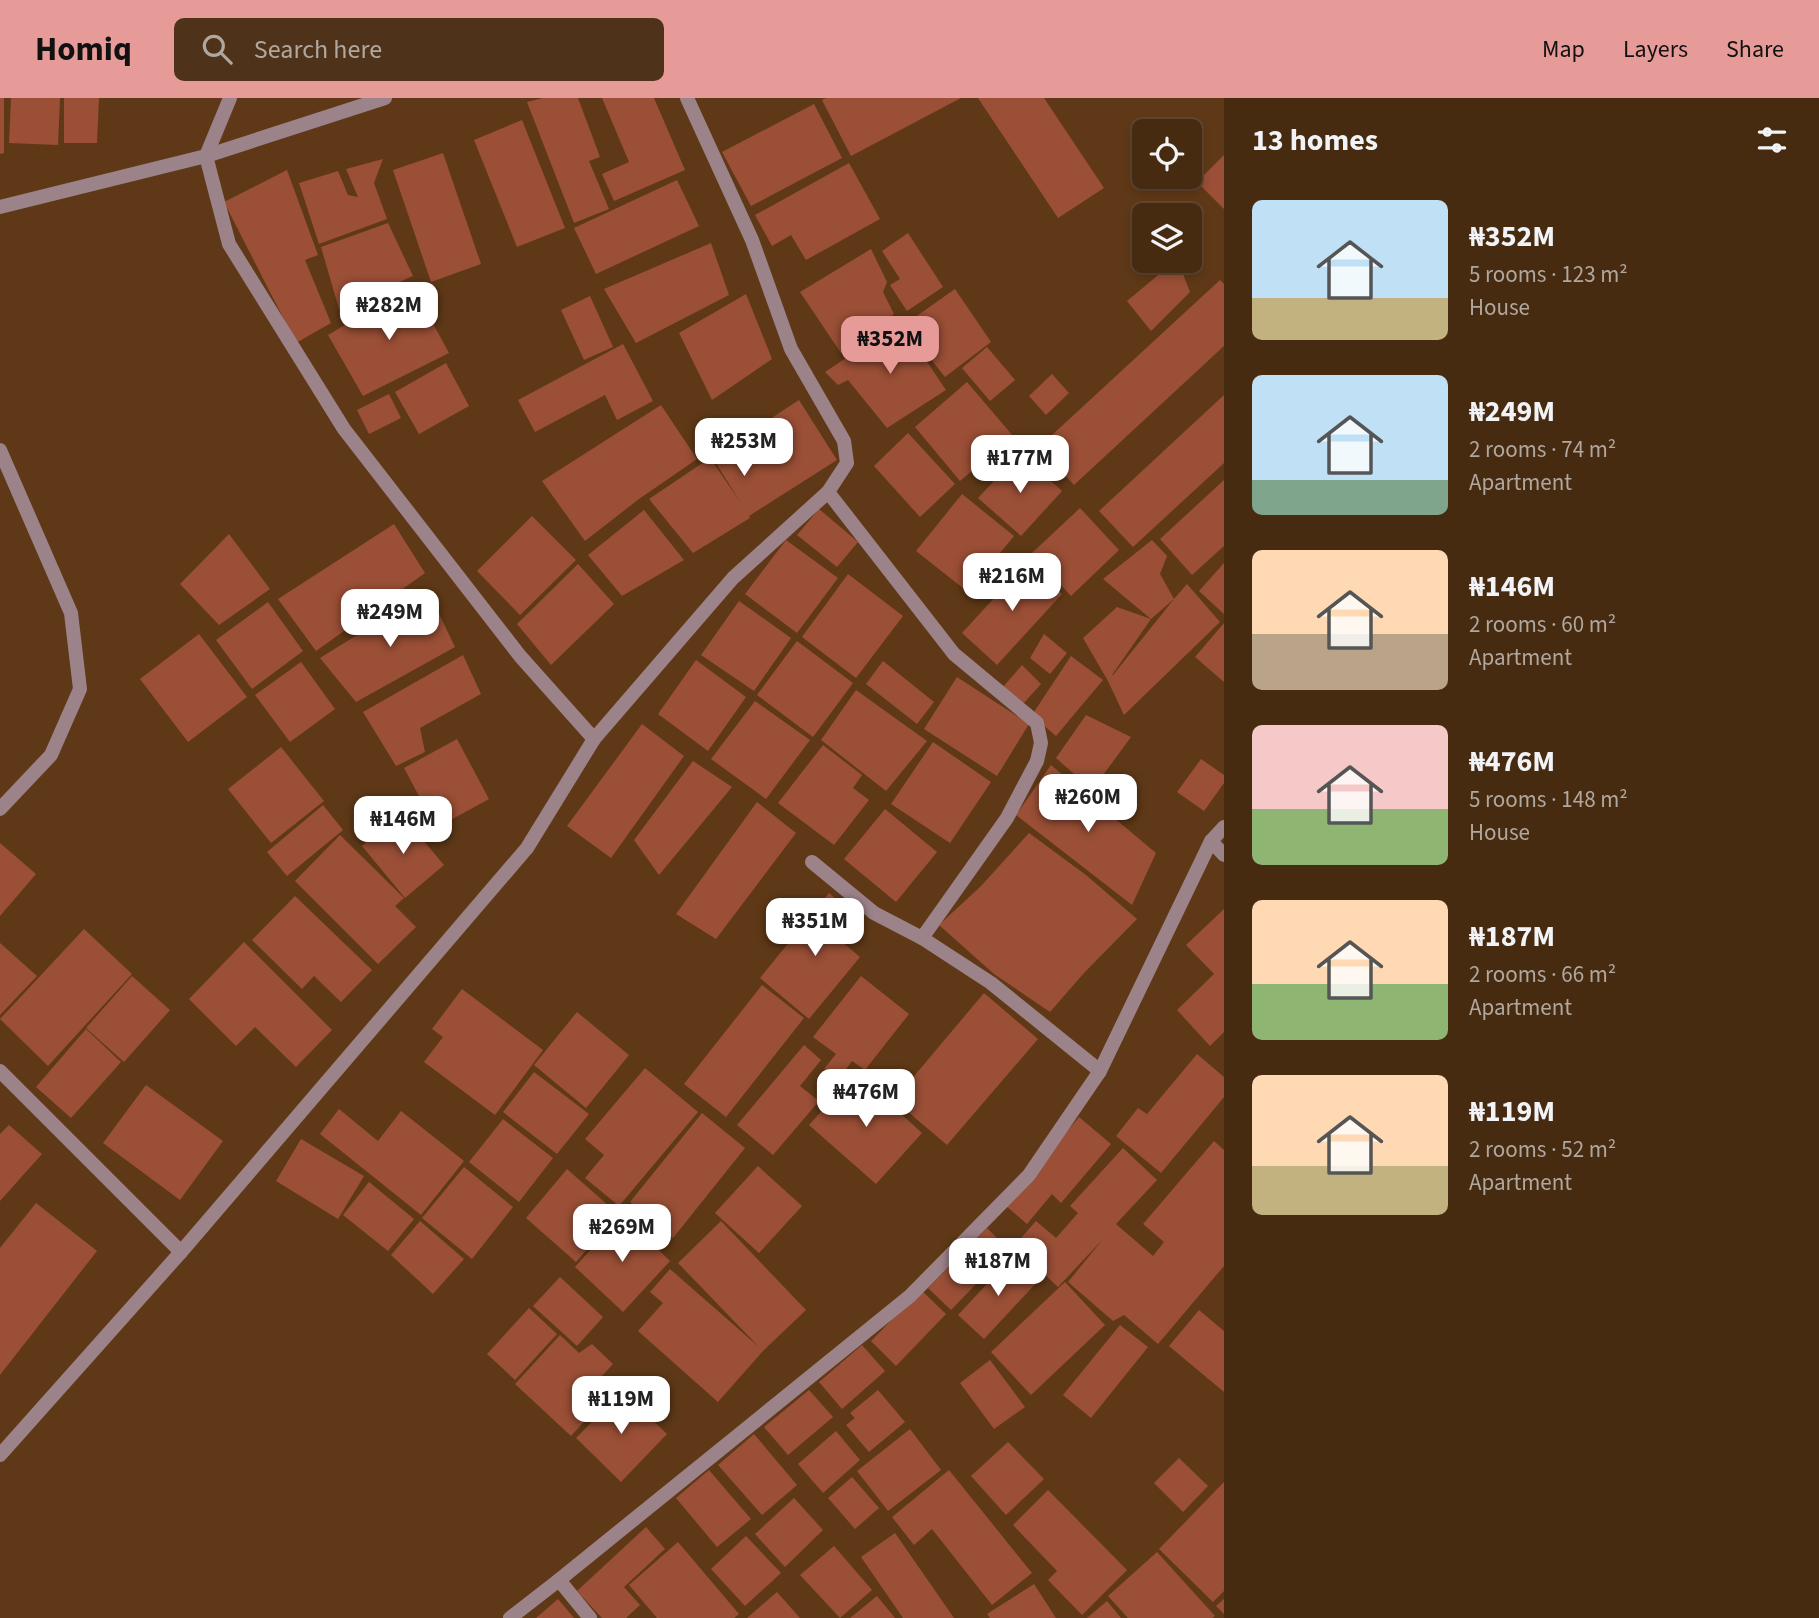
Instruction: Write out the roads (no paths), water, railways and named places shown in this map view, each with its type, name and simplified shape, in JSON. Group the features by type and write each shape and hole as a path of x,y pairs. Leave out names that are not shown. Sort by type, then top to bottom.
{"street":[{"path":"230,98 206,156 229,244 344,429 520,656 594,739"},
{"path":"0,207 206,156 385,98"},
{"path":"0,1455 181,1252 527,848 594,739 733,578 828,492 848,463 844,441 791,349 752,240 687,98"},
{"path":"0,450 71,612 80,689 51,755 0,809"},
{"path":"828,492 954,654 1037,723 1041,743 1037,761 1007,818 922,938"},
{"path":"510,1618 910,1296 1029,1175 1100,1071 1211,841 1224,827"},
{"path":"1211,841 1224,855"},
{"path":"812,862 874,913 922,938 991,983 1100,1071"},
{"path":"0,1071 181,1252"},
{"path":"559,1580 590,1618"}]}
